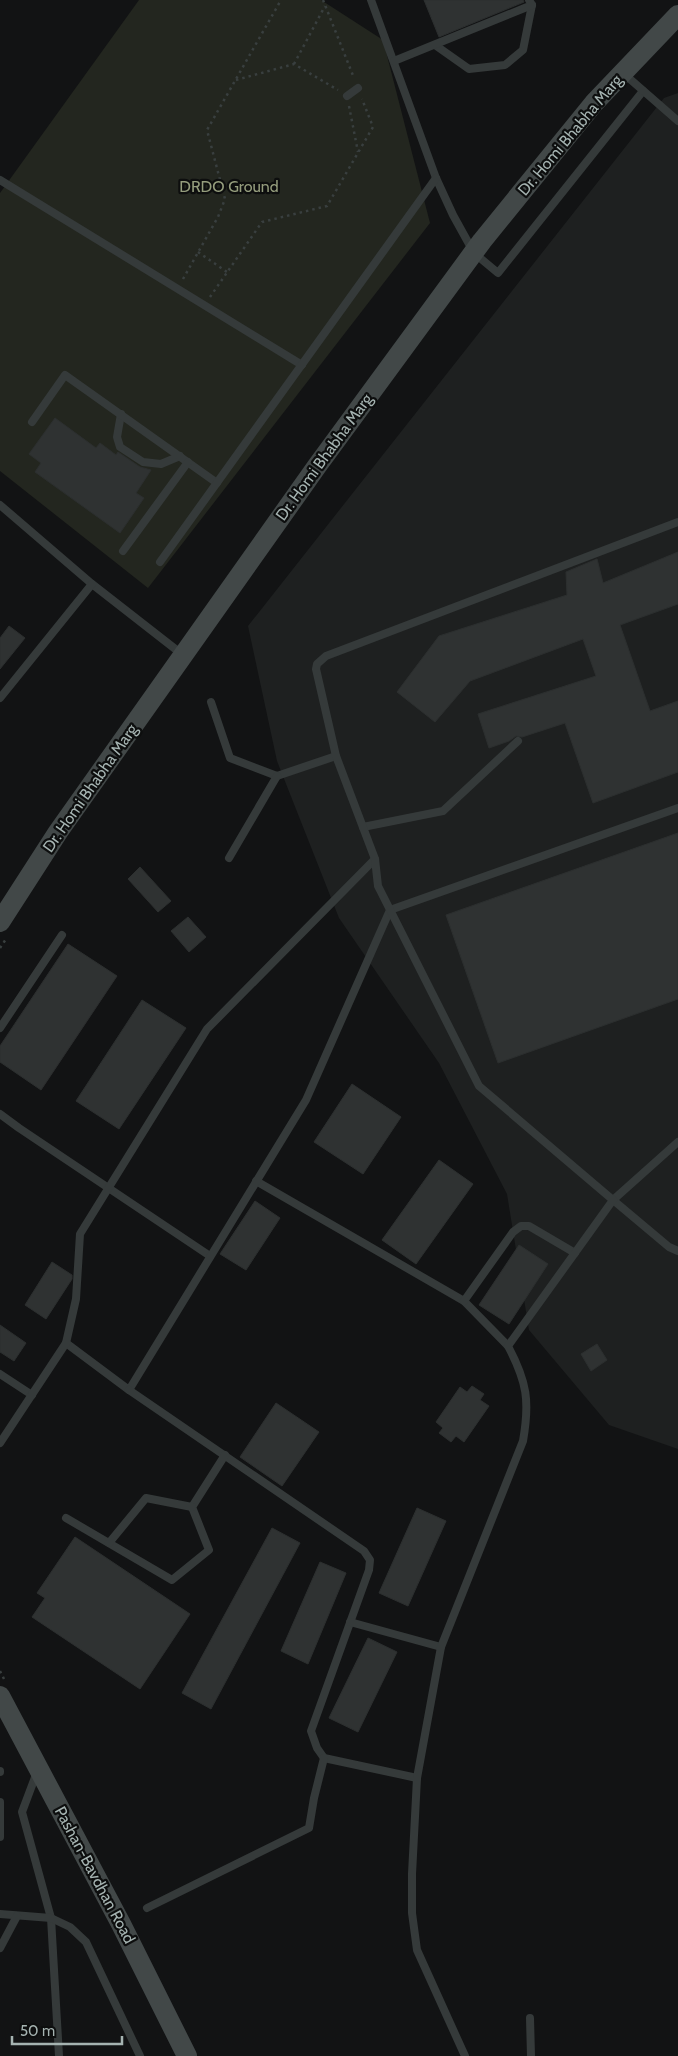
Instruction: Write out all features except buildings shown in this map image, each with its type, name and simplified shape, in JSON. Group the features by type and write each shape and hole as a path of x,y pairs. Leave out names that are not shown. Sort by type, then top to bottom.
{"main road":[{"name":"Dr. Homi Bhabha Marg","path":"3,930 58,832 317,466 474,253 594,103 678,15"},
{"name":"Pashan-Bavdhan Road","path":"0,1696 121,1924 187,2056"}],"lane":[{"path":"371,0 436,178 474,253 498,273 643,90"},
{"path":"394,61 436,45 531,3"},
{"path":"436,45 469,69 505,64 523,50 531,3"},
{"path":"623,73 678,121"},
{"path":"347,96 358,88"},
{"path":"160,562 436,178"},
{"path":"0,180 302,365"},
{"path":"32,422 65,375 218,483"},
{"path":"120,414 117,437 120,447 143,462 161,464 180,456"},
{"path":"123,551 188,462"},
{"path":"0,505 92,584 183,655"},
{"path":"678,522 326,656 317,664 316,674 336,756 375,860 378,886 479,1086 669,1248 678,1251"},
{"path":"0,698 92,584"},
{"path":"212,702 230,758 277,776 336,756"},
{"path":"363,827 444,811 518,741"},
{"path":"229,858 277,776"},
{"path":"129,1390 306,1100 390,910 678,808"},
{"path":"0,1443 66,1343 76,1299 80,1234 109,1190 207,1028 375,860"},
{"path":"0,1028 62,935"},
{"path":"0,1114 109,1190 210,1256"},
{"path":"508,1346 613,1200 678,1142"},
{"path":"256,1181 464,1301 508,1346 517,1364 527,1396 527,1417 523,1441 441,1647 417,1778 412,1874 412,1913 417,1950 465,2056"},
{"path":"464,1301 513,1232 521,1226 529,1226 575,1253"},
{"path":"66,1343 129,1390 364,1551 370,1560 369,1570 311,1731 317,1748 324,1758 417,1778"},
{"path":"0,1374 32,1395"},
{"path":"192,1507 225,1456"},
{"path":"109,1543 146,1498 192,1507"},
{"path":"66,1518 172,1580 209,1550 192,1507"},
{"path":"350,1622 441,1647"},
{"path":"147,1908 309,1828 324,1758"},
{"path":"38,1770 22,1812 51,1918 58,2056"},
{"path":"0,1802 0,1837"},
{"path":"0,1914 51,1918 70,1928 86,1942 140,2056"},
{"path":"0,1948 16,1916"},
{"path":"530,2018 531,2056"}],"path":[{"path":"178,289 218,217 225,199 207,130 281,0"},
{"path":"204,305 262,222 327,206 373,128 323,0"},
{"path":"236,80 294,64 326,6"},
{"path":"294,64 347,96 358,153"},
{"path":"198,252 227,272"},
{"path":"0,948 3,930"}],"shaded area":[{"path":"678,93 678,1449 609,1425 529,1330 507,1194 439,1063 339,918 277,761 248,626 664,98"}],"green space":[{"name":"DRDO Ground","path":"139,0 321,0 383,40 430,223 148,588 0,471 0,193"}]}
